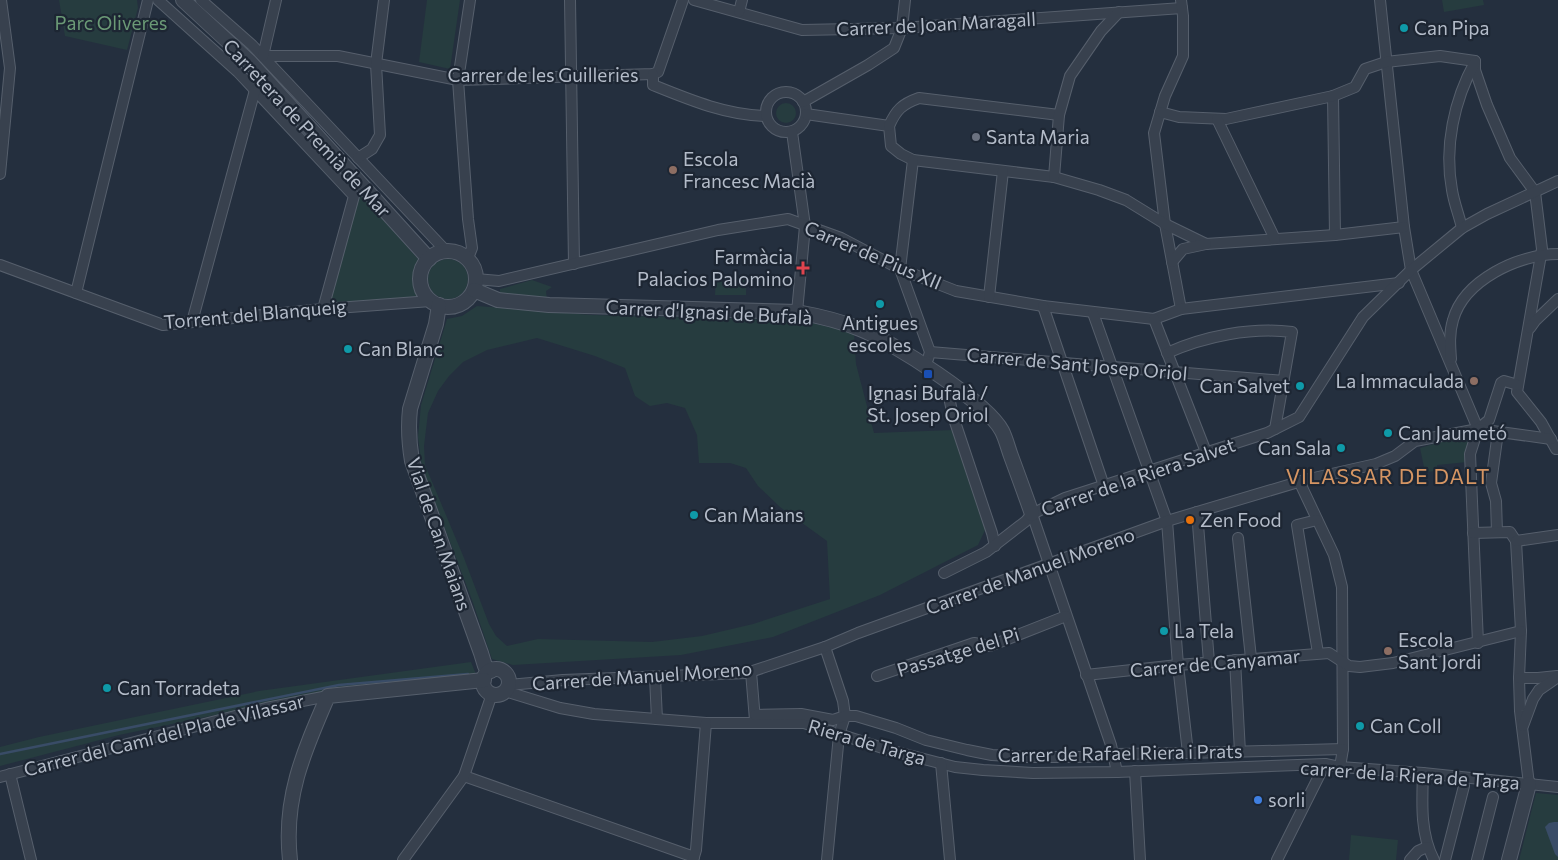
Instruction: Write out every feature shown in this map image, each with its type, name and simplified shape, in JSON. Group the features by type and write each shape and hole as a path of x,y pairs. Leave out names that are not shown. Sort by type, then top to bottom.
{"street":[{"path":"0,174 10,68 2,0"},
{"path":"76,292 148,0"},
{"path":"158,0 238,72 354,196 323,309"},
{"name":"Carretera de Premià de Mar","path":"183,0 250,62 429,259"},
{"path":"201,0 263,56 446,251"},
{"path":"263,56 276,0"},
{"path":"358,158 372,149 380,135 376,64 384,0"},
{"path":"468,258 472,248 468,219 458,80 470,0"},
{"path":"570,0 574,264"},
{"name":"Carrer de les Guilleries","path":"263,56 338,56 458,80 653,74 658,72 683,0"},
{"name":"Carrer de Joan Maragall","path":"694,0 802,30 902,28 1119,12 1181,4 1183,56 1160,112 1154,133 1165,224 1181,309"},
{"path":"739,12 742,0"},
{"path":"803,102 894,48 902,28 905,0"},
{"path":"1380,0 1404,227 1411,270 1478,429"},
{"path":"1054,177 1059,115 1070,76 1101,31 1119,12"},
{"path":"1160,112 1179,117 1226,119 1333,96 1355,86 1365,70 1386,62 1440,56 1476,61"},
{"path":"1476,61 1475,70 1487,105 1510,158 1535,192 1542,255 1517,392 1541,422 1548,439 1558,449"},
{"path":"1462,228 1452,190 1449,158 1450,128 1467,76 1476,61"},
{"path":"653,74 653,85 691,100 722,110 747,115 766,116"},
{"path":"192,322 255,90"},
{"path":"782,93 790,93 797,96 803,102 806,114 802,124 792,132 776,130 770,126 766,116 767,106 776,95 782,93"},
{"path":"1333,96 1335,235"},
{"path":"1059,115 919,98 907,102 898,110 889,126 891,146 901,154 914,160 1054,177 1099,190 1126,200 1165,224 1206,244"},
{"path":"806,114 889,126"},
{"path":"1218,119 1275,239"},
{"path":"792,132 805,226 798,312"},
{"path":"914,160 900,269 930,352 927,368"},
{"path":"989,298 1003,171"},
{"name":"Carrer de la Riera Salvet","path":"944,573 994,546 1032,514 1065,498 1275,429 1299,418 1363,317 1411,270 1462,228 1558,181"},
{"name":"Carrer de Pius XII","path":"475,284 500,281 718,230 788,219 842,238 900,269 956,291 1043,306 1154,319"},
{"path":"1172,262 1183,250 1206,244 1335,235 1404,227"},
{"path":"446,251 461,254 468,258 475,271 475,284 464,302 456,306 435,303 424,294 421,285 420,276 423,267 429,259 440,252 446,251"},
{"path":"1452,367 1450,340 1453,320 1467,294 1491,274 1531,256 1558,254"},
{"name":"Torrent del Blanqueig","path":"0,265 163,325 323,309 435,303"},
{"path":"1206,452 1154,319 1181,309 1399,283"},
{"name":"Carrer d'Ignasi de Bufalà","path":"475,284 498,300 549,305 798,312 828,318 860,329 927,368 964,393 986,413 1001,430 1032,514"},
{"path":"1528,331 1535,321 1558,299"},
{"name":"Vial de Can Maians","path":"435,303 433,332 410,409 408,422 410,448 412,461 488,675"},
{"path":"1043,306 1104,486"},
{"path":"1093,313 1167,521 1178,665 1188,754"},
{"path":"1167,353 1211,339 1239,333 1274,330 1292,332 1275,429"},
{"name":"Carrer de Sant Josep Oriol","path":"930,352 1284,381"},
{"path":"1478,643 1470,454 1478,429 1489,420 1501,383 1504,381 1518,385"},
{"path":"951,385 949,397 952,416 992,533 994,546"},
{"name":"Carrer de Manuel Moreno","path":"507,688 563,680 747,673 825,647 858,633 1167,521 1299,482 1376,464 1394,456 1415,441 1478,429 1548,439"},
{"path":"1497,532 1496,501 1491,483 1498,432"},
{"path":"1299,482 1334,556 1342,587 1343,749 1340,767"},
{"path":"1197,512 1209,662"},
{"path":"1032,514 1113,754 1117,772"},
{"path":"1317,520 1297,525 1318,653"},
{"path":"1473,533 1510,532 1516,541 1521,631 1520,711 1529,784 1509,860"},
{"path":"1516,541 1558,535"},
{"path":"1238,538 1251,658"},
{"name":"Passatge del Pi","path":"877,676 974,644 990,646 1066,616"},
{"name":"Carrer de Canyamar","path":"1086,675 1318,653 1329,653 1349,666 1360,667 1393,663 1521,631"},
{"path":"825,647 843,701 845,716 839,735 826,860"},
{"path":"1235,660 1240,752"},
{"path":"290,860 288,828 296,780 302,756 328,696 488,675 496,670 504,672 507,676 507,688 498,695 492,694 485,688 488,675"},
{"path":"751,672 755,719"},
{"path":"655,677 657,719"},
{"path":"1519,678 1558,677"},
{"path":"1523,727 1533,700 1539,690 1558,677"},
{"name":"Riera de Targa","path":"507,688 560,708 585,713 706,724 755,719 804,722 839,735 941,763 983,770 1032,773 1117,772 1232,767"},
{"path":"403,860 464,776 492,694"},
{"name":"Carrer del Camí del Pla de Vilassar","path":"5,775 266,708 328,696"},
{"name":"Carrer de Rafael Riera i Prats","path":"755,719 802,714 833,720 845,716 856,716 926,740 992,755 1025,757 1090,757 1113,754 1188,754 1343,749"},
{"path":"464,776 693,858 696,850 706,724"},
{"path":"941,763 950,860"},
{"path":"1277,860 1325,764"},
{"name":"carrer de la Riera de Targa","path":"1232,767 1325,764 1558,788"},
{"path":"1135,771 1140,860"},
{"path":"1423,773 1422,810 1427,847 1434,860"},
{"path":"5,775 31,860"},
{"path":"1445,860 1464,786"},
{"path":"1477,860 1493,797"},
{"path":"1410,860 1418,851 1427,847"}],"green space":[{"name":"Parc Oliveres","path":"59,0 137,0 138,8 127,50 65,36"},
{"path":"427,0 460,0 450,69 419,62"},
{"path":"1442,0 1483,0 1484,5 1444,12"},
{"path":"786,103 793,106 796,113 793,120 786,123 779,120 776,113 779,106"},
{"path":"360,194 418,259 414,282 420,296 328,304"},
{"path":"452,259 459,262 465,268 468,279 467,287 459,296 452,299 444,299 437,296 429,287 428,275 431,268 440,260"},
{"path":"716,279 746,280 746,295 715,295"},
{"path":"532,280 552,287 546,291 547,300 500,297 500,289"},
{"path":"477,306 592,315 799,320 854,333 856,364 874,433 953,430 986,528 978,545 880,595 773,637 681,655 513,665 492,659 472,600 422,468 418,437 421,405 447,319 462,316","holes":["537,338 595,356 625,368 635,396 650,406 667,403 685,408 697,435 699,463 730,463 746,468 758,486 780,507 827,541 830,599 753,624 702,636 652,642 538,639 507,646 496,636 489,624 425,465 424,446 428,413 438,391 449,376 463,362 487,350"]},
{"path":"1464,435 1470,440 1465,458 1467,462 1437,465 1437,471 1425,472 1420,448"},
{"path":"471,662 477,677 331,691 119,735 0,766 0,747 39,737 259,691"},
{"path":"1536,793 1558,795 1558,860 1519,860"},
{"path":"1351,835 1398,840 1396,860 1349,860"}],"water":[{"path":"1558,822 1558,857 1555,854 1545,827 1549,823"}],"waterway":[{"path":"0,754 339,685 468,674"}],"place":[{"name":"Can Pipa","path":"1404,28"},
{"name":"Santa Maria","path":"976,137"},
{"name":"Escola Francesc Macià","path":"673,170"},
{"name":"Farmàcia Palacios Palomino","path":"803,268"},
{"name":"Antigues escoles","path":"880,304"},
{"name":"Can Blanc","path":"348,349"},
{"name":"Ignasi Bufalà / St. Josep Oriol","path":"928,374"},
{"name":"La Immaculada","path":"1474,381"},
{"name":"Can Salvet","path":"1300,386"},
{"name":"Can Jaumetó","path":"1388,433"},
{"name":"Can Sala","path":"1341,448"},
{"name":"Can Maians","path":"694,515"},
{"name":"Zen Food","path":"1190,520"},
{"name":"La Tela","path":"1164,631"},
{"name":"Escola Sant Jordi","path":"1388,651"},
{"name":"Can Torradeta","path":"107,688"},
{"name":"Can Coll","path":"1360,726"},
{"name":"sorli","path":"1258,800"}],"district":[{"name":"VILASSAR DE DALT","path":"1388,477"}]}
